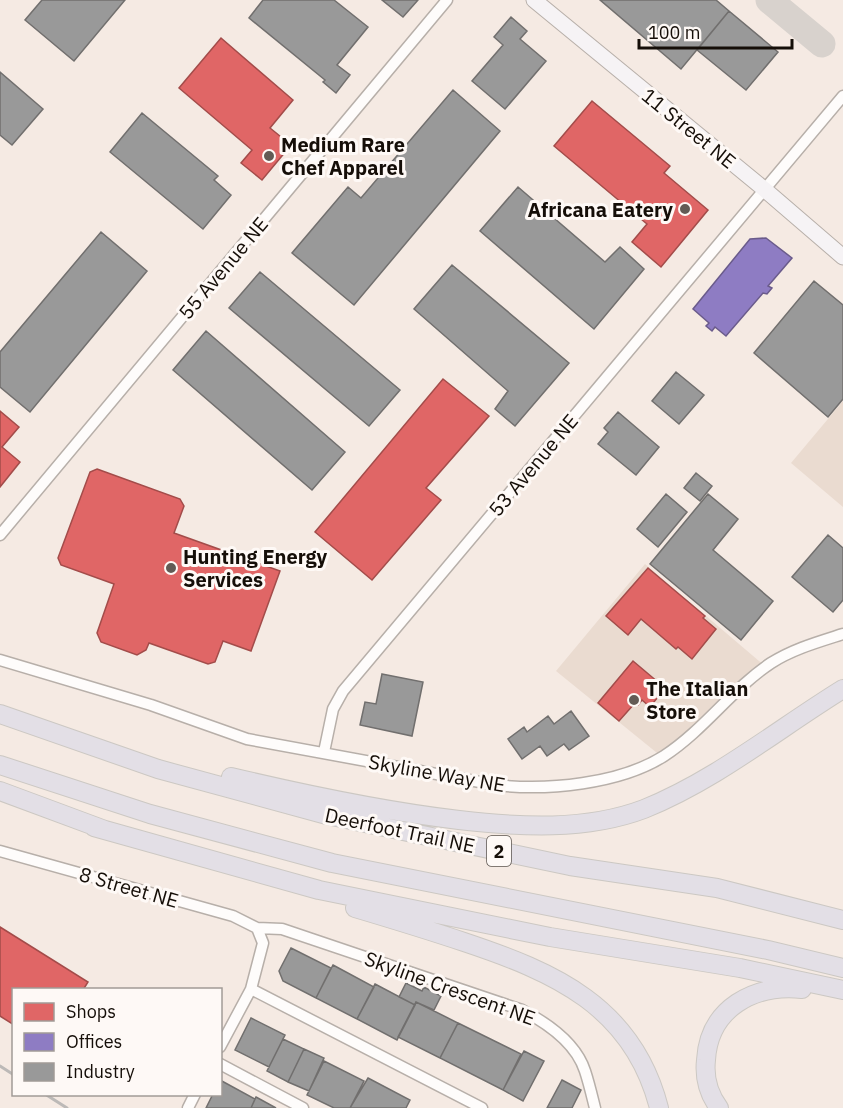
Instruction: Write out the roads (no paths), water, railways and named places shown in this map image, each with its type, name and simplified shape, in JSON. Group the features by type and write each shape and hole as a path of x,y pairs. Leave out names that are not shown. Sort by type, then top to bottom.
{"highway":[{"path":"158,769 218,774 307,795 413,815 532,826 578,823 611,818 642,809 672,796 729,763 843,688"},
{"path":"824,700 843,694"},
{"name":"Deerfoot Trail NE","path":"0,714 158,769 327,815 570,866 717,888 843,920"},
{"name":"2","path":"0,765 150,814 333,863 768,950 843,968"},
{"path":"0,791 94,827 495,952 555,978 581,993 597,1007 627,1041 639,1057 659,1108"},
{"path":"94,827 319,890 550,937 740,968 843,991"},
{"path":"719,1108 707,1087 706,1050 712,1030 727,1011 760,992 794,988 843,991"}],"street":[{"name":"55 Avenue NE","path":"0,535 447,0"},
{"name":"11 Street NE","path":"534,0 843,257"},
{"name":"53 Avenue NE","path":"324,752 333,709 343,691 843,96"},
{"name":"Skyline Way NE","path":"0,660 151,705 247,739 511,787 575,784 634,770 664,756 678,746 773,662 805,646 843,634"},
{"name":"8 Street NE","path":"0,851 233,916 256,928"},
{"path":"222,1043 251,989 263,943 256,928"},
{"name":"Skyline Crescent NE","path":"256,928 282,929 522,1010 542,1020 567,1042 585,1069 595,1108"},
{"path":"251,989 482,1108"},
{"path":"222,1065 303,1108"}],"railway":[{"path":"0,1066 12,1074"},
{"path":"48,1096 67,1108"}],"place":[{"name":"Medium Rare Chef Apparel","path":"269,156"},
{"name":"Africana Eatery","path":"685,209"},
{"name":"Hunting Energy Services","path":"171,568"},
{"name":"The Italian Store","path":"634,700"}]}
